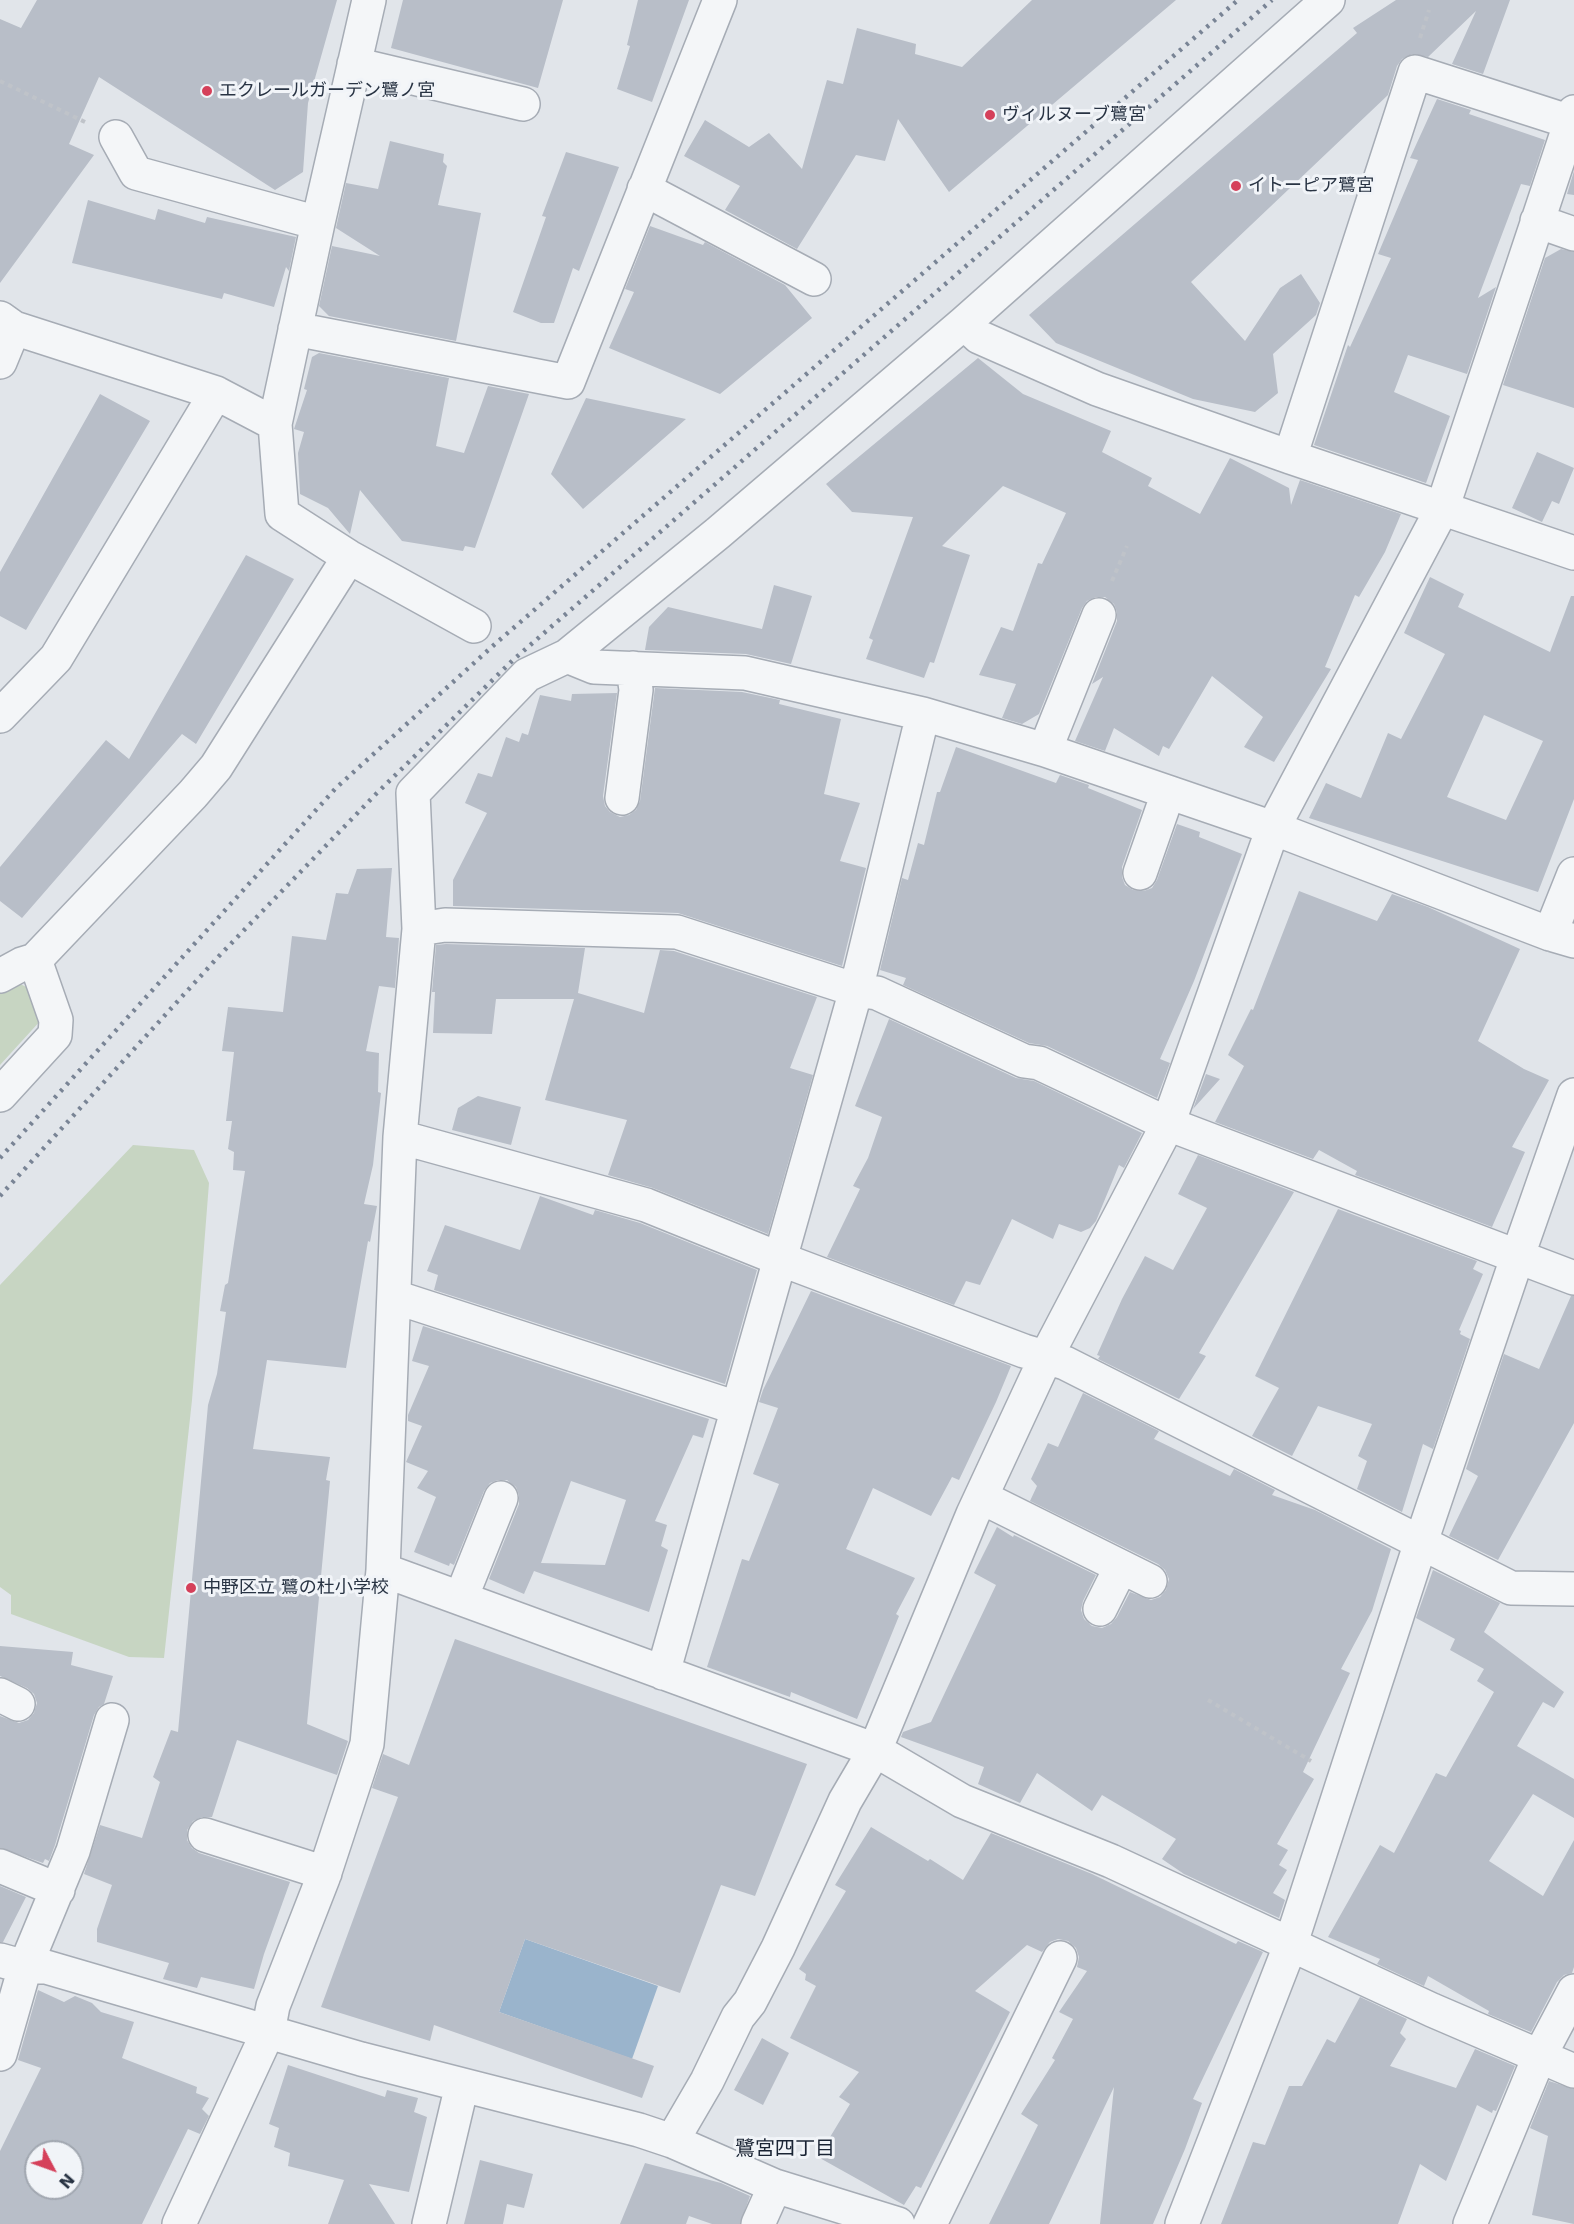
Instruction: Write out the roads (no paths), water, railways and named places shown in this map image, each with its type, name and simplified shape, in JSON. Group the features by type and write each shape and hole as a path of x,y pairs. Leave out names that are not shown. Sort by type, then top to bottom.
{"street":[{"path":"369,0 275,424 282,514 349,557 474,626"},
{"path":"295,329 568,382 720,0"},
{"path":"179,2224 268,2032 273,2006 325,1873 367,1744 383,1570 400,1137 419,929 413,793 527,675 567,656 718,532 964,323 1328,0"},
{"path":"354,64 523,104"},
{"path":"672,2141 708,2081 738,2017 750,2002 778,1948 845,1802 875,1750 981,1497 1046,1357 1168,1124 1272,828 1442,509 1573,119 1415,72 1290,457"},
{"path":"116,137 136,173 318,223"},
{"path":"644,189 814,279"},
{"path":"1537,221 1574,234"},
{"path":"0,362 7,323 216,393 275,424"},
{"path":"964,323 979,337 1097,389 1574,553"},
{"path":"0,716 56,658 216,393"},
{"path":"0,976 35,960 216,767 349,557"},
{"path":"1045,750 1099,615"},
{"path":"567,656 594,667 745,673 923,714 1045,750 1272,828 1562,937 1574,873"},
{"path":"622,798 636,690 633,668"},
{"path":"663,1673 856,990 923,714"},
{"path":"1140,873 1168,793"},
{"path":"419,929 445,926 677,932 856,990 877,993 1168,1124 1574,1278"},
{"path":"0,1095 55,1035 56,1020 35,960"},
{"path":"1182,2224 1290,1946 1422,1542 1574,1095"},
{"path":"400,1137 646,1205 780,1259 1024,1351 1065,1364 1511,1588 1574,1589"},
{"path":"395,1296 737,1408"},
{"path":"981,1497 1150,1581"},
{"path":"461,1598 501,1498"},
{"path":"1100,1609 1121,1567"},
{"path":"383,1570 875,1750 962,1801 1111,1861 1290,1946 1574,2071"},
{"path":"0,2054 13,1964 58,1890 88,1803 112,1720"},
{"path":"205,1835 325,1873"},
{"path":"0,1866 58,1890"},
{"path":"930,2224 1060,1958"},
{"path":"13,1964 46,1967 268,2032 639,2130 672,2141 775,2186 898,2224"},
{"path":"1470,2224 1539,2057 1574,1991"},
{"path":"429,2224 462,2085"},
{"path":"758,2224 775,2186"}],"water":[{"path":"525,1939 658,1986 632,2059 499,2012"}],"railway":[{"path":"0,1158 336,788 495,644 1238,0"},
{"path":"0,1196 219,956 375,795 513,660 1272,0"}],"place":[{"name":"エクレールガーデン鷺ノ宮","path":"207,91"},
{"name":"ヴィルヌーブ鷺宮","path":"990,115"},
{"name":"イトーピア鷺宮","path":"1236,186"},
{"name":"中野区立 鷺の杜小学校","path":"191,1588"}],"district":[{"name":"鷺宮四丁目","path":"785,2150"}]}
